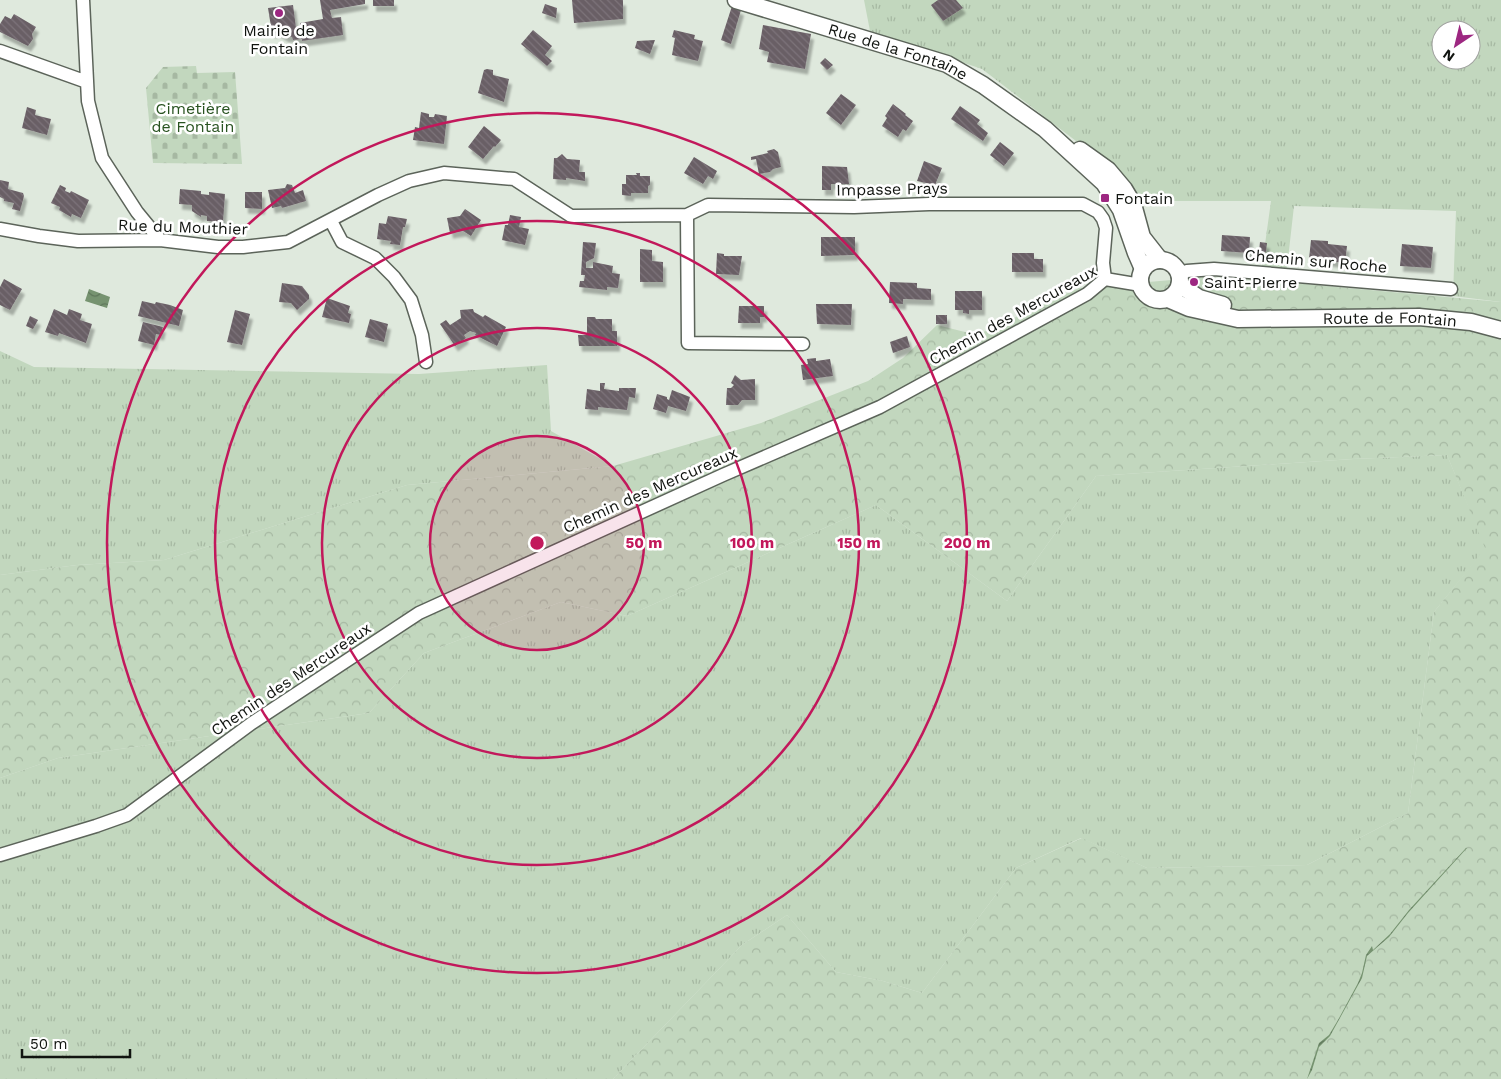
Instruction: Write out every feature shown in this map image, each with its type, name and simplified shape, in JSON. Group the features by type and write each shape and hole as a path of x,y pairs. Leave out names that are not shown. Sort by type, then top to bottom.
{"street":[{"path":"83,0 88,101 102,158 137,212 160,240"},
{"name":"Rue de la Fontaine","path":"741,1 947,64 983,84 1045,129 1104,183 1121,210 1142,277"},
{"path":"0,51 87,82"},
{"name":"Rue de la Fontaine","path":"1045,129 1064,138 1108,170 1133,204 1142,237 1160,260"},
{"name":"Rue du Mouthier","path":"0,230 78,241 160,240 218,247 288,242 409,181 444,174 514,179 571,216"},
{"name":"Impasse Prays","path":"571,216 687,215 708,205 854,207 929,204 1083,204 1098,212 1106,228 1103,263 1105,278"},
{"path":"687,215 688,343 803,344"},
{"path":"331,221 342,242 375,258 411,300 422,335 426,362"},
{"path":"1160,260 1173,264 1180,280 1177,291 1168,299 1154,299 1144,292 1142,277 1154,261 1160,260"},
{"name":"Chemin sur Roche","path":"1180,280 1187,271 1214,269 1451,288"},
{"name":"Chemin des Mercureaux","path":"0,855 127,815 252,723 419,613 723,474 880,407 1086,294 1105,278 1142,277"},
{"name":"Route de Fontain","path":"1180,280 1199,298 1278,319"},
{"name":"Route de Fontain","path":"1168,299 1189,308 1238,319 1419,317 1471,322 1501,330"}],"green space":[{"path":"864,0 1501,0 1501,302 1453,296 1456,211 1294,206 1287,268 1262,266 1271,201 1138,201 1119,171 1076,141 982,69 870,31"},
{"name":"Cimetière de Fontain","path":"196,66 197,73 235,72 242,164 153,163 146,88 163,67"},
{"path":"1206,277 1501,302 1501,1079 613,1079 742,945 787,915 836,972 883,981 922,993 1016,868 1082,838 1147,868 1307,865 1408,813 1434,612 1485,548 1447,455 1353,459 1096,476 1007,601 876,505 627,616 561,602 424,653 369,713 58,758 0,778 0,575 77,565 164,560 407,485 613,466 761,423 868,381 903,358 937,325 977,335 1079,288"},
{"path":"0,351 34,367 419,374 547,365 551,431 613,466 407,485 164,560 77,565 0,575"},
{"path":"1447,455 1486,548 1434,612 1408,813 1307,865 1147,868 1081,838 1016,868 922,993 883,981 836,972 787,915 742,945 613,1079 0,1079 0,778 58,758 369,713 424,653 561,602 627,616 876,505 1007,601 1096,476 1353,459"}],"water":[{"path":"89,289 110,297 107,308 85,301"},
{"path":"1466,848 1389,937 1367,956 1362,978 1330,1036 1319,1047 1312,1070 1307,1079 1319,1043 1329,1035 1338,1020 1358,983 1366,955 1372,946 1373,950 1390,934 1409,910"}],"building":[{"path":"320,0 365,0 365,4 330,10 332,18 341,17 343,35 302,41 302,39 293,40 292,37 286,37 278,32 272,33 268,8 293,5 296,28 294,31 296,33 300,31 300,23 323,19"},
{"path":"373,0 394,0 394,6 373,6"},
{"path":"572,0 623,0 623,19 574,23"},
{"path":"938,0 956,0 963,8 943,21 931,5"},
{"path":"545,4 557,8 556,18 542,13"},
{"path":"732,6 741,10 731,44 721,40"},
{"path":"14,14 36,27 32,34 33,39 28,46 0,32 0,24 5,16 11,19"},
{"path":"763,25 811,34 805,69 767,62 769,52 759,49"},
{"path":"533,30 552,46 545,55 552,61 547,66 521,44"},
{"path":"674,30 695,35 694,39 703,41 698,61 672,55 675,38 672,37"},
{"path":"655,40 650,54 635,48 637,41"},
{"path":"825,58 833,65 827,70 820,63"},
{"path":"484,70 493,70 493,75 509,79 504,102 478,93"},
{"path":"841,94 856,105 841,125 826,113"},
{"path":"893,104 913,121 906,131 903,129 898,137 882,126 887,118 885,116"},
{"path":"960,106 980,120 977,124 988,133 983,141 951,119"},
{"path":"27,107 36,110 35,115 51,119 47,135 22,128"},
{"path":"421,112 429,114 429,117 434,117 435,114 447,116 444,144 413,140 415,127 419,128"},
{"path":"484,126 501,140 483,159 468,147"},
{"path":"1000,142 1014,153 1004,166 990,155"},
{"path":"774,149 778,152 781,167 759,174 756,159 751,160 751,157 768,153 767,151"},
{"path":"562,154 567,159 580,160 579,172 585,172 585,181 566,178 566,180 553,179 554,158"},
{"path":"694,157 717,171 713,179 708,176 703,184 684,173"},
{"path":"924,161 942,168 935,185 917,181"},
{"path":"822,166 847,167 849,184 831,184 831,190 822,190"},
{"path":"636,173 640,173 640,176 650,176 648,193 631,193 631,196 622,195 622,184 626,184 626,175 637,175"},
{"path":"0,180 9,182 8,189 23,193 20,211 12,209 14,203 4,201 0,197"},
{"path":"287,184 292,185 295,193 303,190 306,201 282,208 281,206 272,208 268,190 285,188"},
{"path":"60,185 66,188 65,191 70,193 71,191 89,200 81,218 72,214 71,217 59,210 60,207 51,203"},
{"path":"180,189 201,191 201,194 209,195 209,192 225,194 223,222 207,221 207,216 201,215 201,217 192,211 192,205 179,204"},
{"path":"245,192 262,192 262,209 245,208"},
{"path":"465,209 481,220 471,236 463,231 450,233 447,218 460,216"},
{"path":"510,215 521,217 519,227 529,229 525,245 502,240 505,225 508,225"},
{"path":"388,216 407,219 405,227 403,227 400,245 390,244 391,241 377,239 379,223 386,224"},
{"path":"1222,235 1250,237 1249,253 1221,251"},
{"path":"821,237 855,237 855,255 821,256"},
{"path":"1311,240 1328,241 1328,244 1347,246 1345,263 1309,259"},
{"path":"583,242 596,243 594,258 586,262 586,268 593,268 593,262 613,266 612,273 620,274 618,288 607,287 607,290 579,287 580,281 584,281 585,275 581,275"},
{"path":"1260,242 1267,243 1266,252 1259,251"},
{"path":"1402,244 1433,247 1431,268 1400,266"},
{"path":"640,249 652,250 652,261 663,262 663,282 640,282"},
{"path":"717,253 724,254 724,256 742,256 739,275 716,274"},
{"path":"1012,253 1034,253 1034,259 1043,259 1043,272 1012,272"},
{"path":"4,279 22,289 10,310 0,305 0,287"},
{"path":"890,282 917,283 917,288 931,289 931,300 903,299 903,304 889,303"},
{"path":"282,283 302,286 309,295 309,299 297,310 291,303 279,302"},
{"path":"955,291 982,291 982,310 969,310 969,314 963,313 963,310 955,310"},
{"path":"327,298 350,306 348,313 351,314 349,323 322,317"},
{"path":"142,301 170,305 183,310 179,326 138,316"},
{"path":"816,304 852,304 851,325 817,324"},
{"path":"739,306 764,306 764,317 760,317 760,323 738,323"},
{"path":"54,309 67,315 69,309 82,314 80,320 92,324 86,343 59,333 58,336 45,332"},
{"path":"473,309 474,312 483,317 485,315 506,327 497,346 470,331 464,335 466,338 455,346 440,324 446,320 450,325 461,318 460,310"},
{"path":"235,310 250,314 242,345 227,342"},
{"path":"936,315 947,315 947,324 936,324"},
{"path":"30,316 38,320 33,329 26,326"},
{"path":"587,317 612,319 612,331 617,331 617,346 579,346 578,335 587,335"},
{"path":"370,319 388,324 384,342 365,337"},
{"path":"143,322 163,327 161,335 156,334 154,345 138,341"},
{"path":"907,336 910,347 893,353 890,342"},
{"path":"816,358 816,361 830,359 833,376 803,380 801,365 808,364 807,359"},
{"path":"735,375 741,380 755,379 755,400 742,400 738,405 726,405 727,388 731,388 734,385 731,383"},
{"path":"600,383 605,383 604,389 619,391 619,388 636,388 635,398 629,397 627,410 598,407 598,410 585,409 587,389 600,391"},
{"path":"672,390 690,397 686,411 668,406 666,413 653,409 657,394 667,397 669,400"}],"place":[{"name":"Mairie de Fontain","path":"279,13"},
{"name":"Fontain","path":"1105,198"},
{"name":"Saint-Pierre","path":"1194,282"}]}
